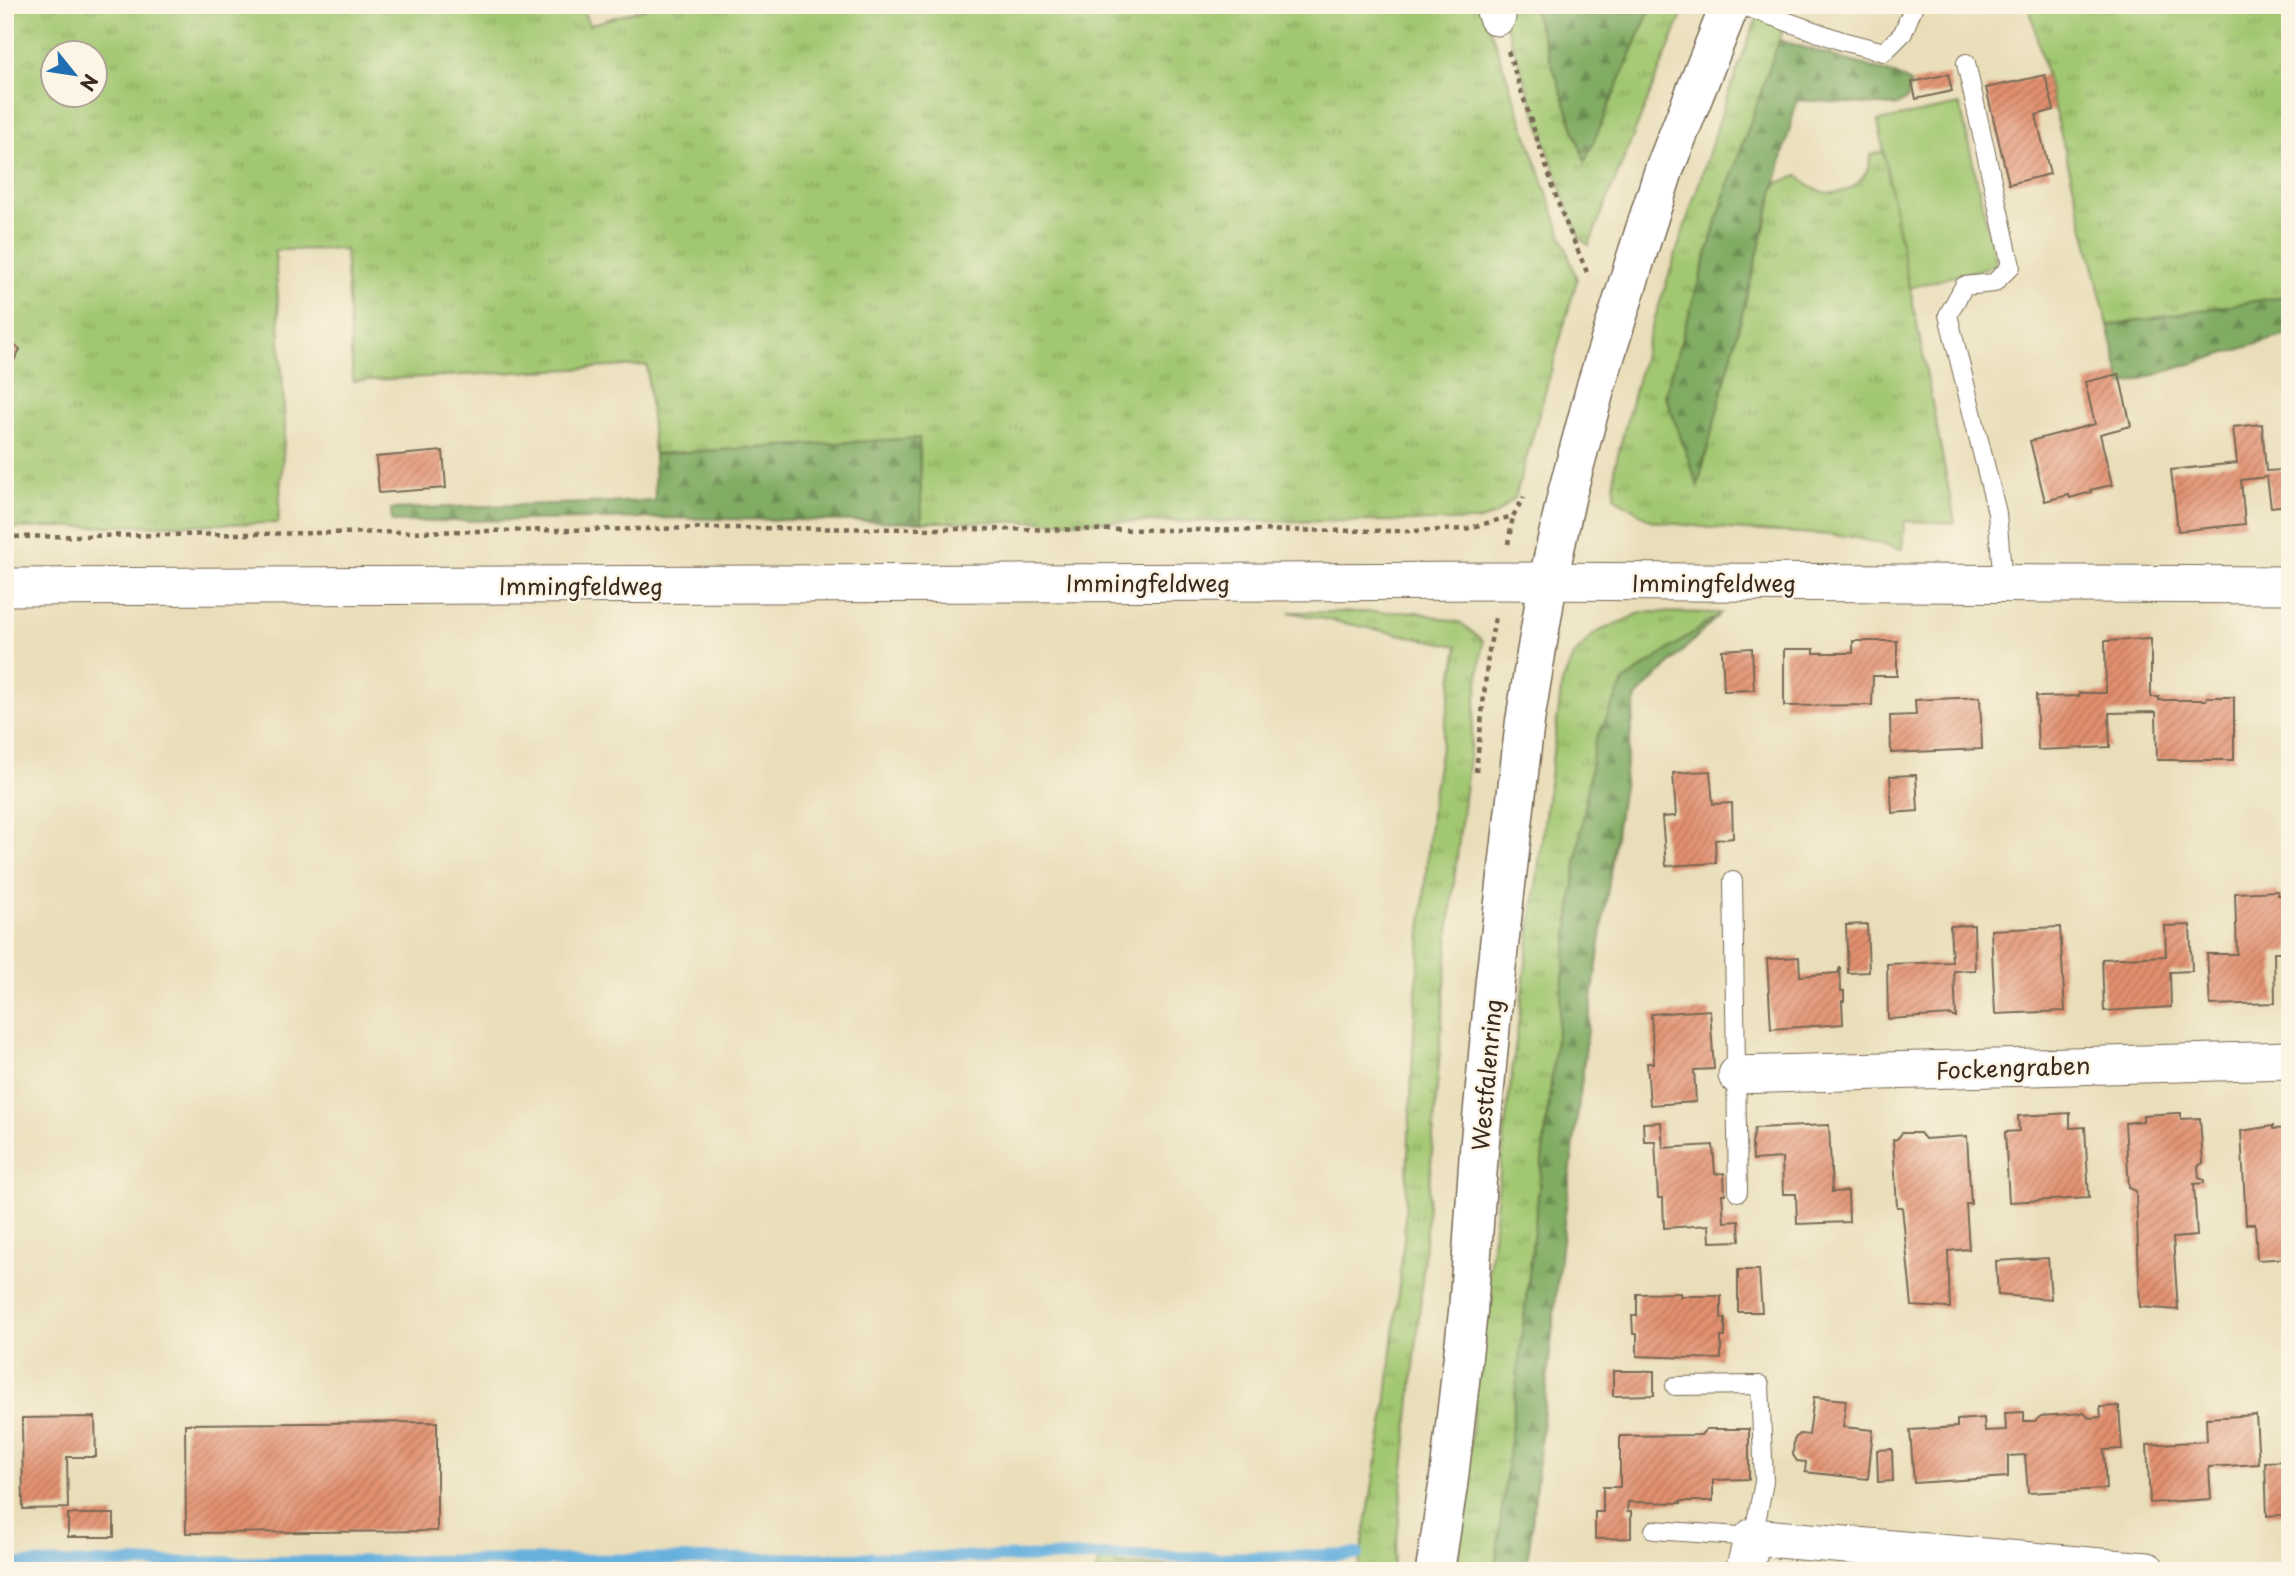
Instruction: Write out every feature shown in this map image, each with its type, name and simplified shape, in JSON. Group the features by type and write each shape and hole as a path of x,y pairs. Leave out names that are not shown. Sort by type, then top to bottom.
{"street":[{"name":"Westfalenring","path":"1435,1571 1448,1486 1468,1312 1479,1152 1525,721 1548,581 1567,494 1596,386 1664,170 1730,5"},
{"name":"Immingfeldweg","path":"5,587 1548,581 2290,585"},
{"name":"Fockengraben","path":"1737,1075 2290,1060"},
{"path":"1748,1554 2147,1571"}],"lane":[{"path":"1740,5 1842,41 1884,52 1903,33 1914,5"},
{"path":"1966,63 2011,266 1994,283 1964,286 1948,315 1997,513 2003,584"},
{"path":"1733,881 1738,1192"},
{"path":"1654,1530 1748,1554 1763,1482 1760,1385 1675,1386"}],"path":[{"path":"1495,11 1561,211 1589,277"},
{"path":"5,537 719,528 1465,530 1513,516 1530,487 1567,494"}],"green space":[{"path":"5,5 581,5 589,25 654,5 1482,5 1577,280 1515,498 1495,515 1477,521 922,522 919,438 654,454 647,365 353,381 345,249 275,250 285,427 278,523 5,528"},
{"path":"1499,5 1532,5 1585,161 1652,5 1686,5 1589,245 1580,239 1566,203"},
{"path":"1532,5 1652,5 1585,162"},
{"path":"1762,5 1792,5 1724,198 1665,395 1698,484 1776,183 1799,176 1809,186 1820,191 1843,191 1862,179 1871,155 1884,151 1955,523 1904,521 1902,549 1847,536 1712,528 1652,521 1614,497 1615,466 1648,339 1728,94"},
{"path":"2029,5 2290,5 2290,295 2108,326"},
{"path":"1779,40 1897,75 1910,83 1908,98 1896,106 1797,100 1698,486 1665,394 1724,198"},
{"path":"1960,105 1996,265 1909,288 1878,121"},
{"path":"2290,295 2290,334 2122,385 2108,326"},
{"path":"919,438 922,522 656,518 392,522 391,509 655,501 654,454"},
{"path":"1289,612 1417,612 1461,623 1483,641 1451,907 1420,1307 1392,1571 1358,1571 1386,1407 1404,1237 1416,994 1432,801 1458,646"},
{"path":"1643,612 1721,613 1624,681 1577,857 1495,1571 1456,1571 1505,1127 1562,683 1573,656 1595,633"},
{"path":"1721,613 1636,697 1591,1005 1561,1248 1530,1542 1525,1571 1495,1571 1577,857 1595,741 1624,681"},
{"path":"1098,1552 1117,1552 1116,1565 1191,1567 1195,1571 1095,1571 1099,1564"}],"building":[{"path":"1948,74 1952,91 1916,99 1912,82"},
{"path":"2045,75 2054,110 2036,115 2050,174 2009,184 1986,88"},
{"path":"5,340 20,349 12,364 5,360"},
{"path":"2119,374 2131,426 2100,434 2112,485 2070,498 2069,495 2045,501 2030,441 2095,424 2085,382"},
{"path":"2262,424 2266,471 2284,470 2288,505 2271,507 2267,477 2241,480 2245,524 2178,531 2171,470 2237,463 2233,427"},
{"path":"443,451 446,488 379,493 376,457"},
{"path":"2151,639 2151,697 2159,697 2159,700 2206,700 2207,697 2234,697 2234,760 2157,760 2156,712 2109,713 2110,747 2038,750 2036,695 2079,696 2079,693 2106,693 2105,641"},
{"path":"1853,641 1897,641 1897,676 1873,676 1872,705 1784,706 1784,649 1814,649 1814,653 1853,653"},
{"path":"1752,648 1754,690 1724,691 1722,650"},
{"path":"1980,697 1982,749 1891,753 1890,716 1916,715 1915,700"},
{"path":"1710,771 1713,804 1732,803 1733,838 1715,840 1716,863 1666,866 1662,817 1676,816 1673,773"},
{"path":"1916,775 1918,811 1892,813 1890,776"},
{"path":"2278,891 2278,895 2290,895 2290,952 2274,952 2275,1003 2210,1005 2207,954 2237,954 2235,893"},
{"path":"1867,924 1869,972 1848,973 1846,925"},
{"path":"1974,925 1975,970 1954,971 1956,1017 1952,1015 1888,1019 1887,964 1952,962 1950,926"},
{"path":"2190,925 2192,971 2170,972 2171,1007 2104,1011 2102,959 2166,956 2165,926"},
{"path":"2060,927 2065,1011 1995,1014 1991,930"},
{"path":"1799,957 1800,976 1838,973 1840,967 1841,991 1844,991 1843,1024 1771,1029 1767,959"},
{"path":"1710,1010 1714,1069 1694,1070 1696,1102 1650,1105 1647,1063 1654,1063 1651,1014"},
{"path":"2070,1113 2070,1128 2085,1127 2089,1198 2009,1202 2005,1132 2019,1131 2018,1116"},
{"path":"2181,1113 2181,1119 2200,1118 2203,1163 2198,1166 2199,1178 2204,1180 2204,1183 2194,1184 2197,1236 2173,1238 2178,1310 2140,1307 2136,1191 2129,1188 2125,1123 2143,1121 2143,1115"},
{"path":"1661,1122 1663,1148 1713,1145 1715,1174 1724,1173 1724,1222 1739,1221 1740,1241 1710,1242 1709,1225 1664,1228 1663,1198 1658,1198 1655,1141 1644,1141 1643,1123"},
{"path":"1829,1125 1832,1192 1848,1191 1849,1222 1797,1224 1796,1194 1783,1194 1782,1158 1753,1160 1755,1128"},
{"path":"2273,1126 2273,1129 2290,1128 2290,1258 2257,1260 2255,1224 2246,1224 2241,1131"},
{"path":"1902,1133 1920,1133 1925,1139 1967,1136 1971,1204 1966,1204 1969,1249 1948,1251 1950,1308 1912,1306 1902,1207 1897,1207 1893,1140"},
{"path":"2048,1258 2051,1299 1998,1295 1996,1261"},
{"path":"1738,1270 1759,1270 1762,1312 1738,1312"},
{"path":"1680,1293 1680,1296 1721,1296 1721,1318 1725,1318 1725,1337 1721,1337 1721,1359 1637,1356 1637,1334 1633,1334 1632,1316 1637,1316 1637,1294"},
{"path":"1613,1371 1654,1371 1654,1395 1613,1396"},
{"path":"1814,1397 1846,1400 1843,1427 1873,1430 1868,1479 1805,1472 1806,1462 1797,1461 1793,1455 1794,1439 1800,1434 1809,1435"},
{"path":"2119,1406 2122,1449 2104,1450 2106,1489 2028,1493 2025,1455 2008,1456 2008,1477 1914,1483 1910,1430 1957,1427 1957,1420 1984,1418 1985,1431 2006,1430 2005,1413 2024,1412 2024,1421 2035,1421 2041,1416 2084,1413 2089,1418 2101,1417 2100,1407"},
{"path":"2256,1415 2259,1464 2209,1467 2211,1499 2150,1503 2147,1445 2207,1441 2206,1418"},
{"path":"95,1417 96,1457 67,1457 68,1508 23,1509 22,1418"},
{"path":"437,1422 437,1531 186,1533 185,1424"},
{"path":"1706,1429 1749,1429 1749,1479 1713,1480 1713,1501 1628,1502 1627,1512 1631,1512 1631,1538 1595,1539 1595,1512 1603,1512 1603,1487 1620,1487 1620,1436 1701,1435"},
{"path":"1892,1449 1893,1481 1878,1482 1877,1450"},
{"path":"2290,1461 2290,1514 2267,1516 2265,1462"},
{"path":"68,1514 114,1514 114,1537 68,1537"}],"waterway":[{"path":"5,1564 1120,1556 1219,1558 1358,1554"}]}
